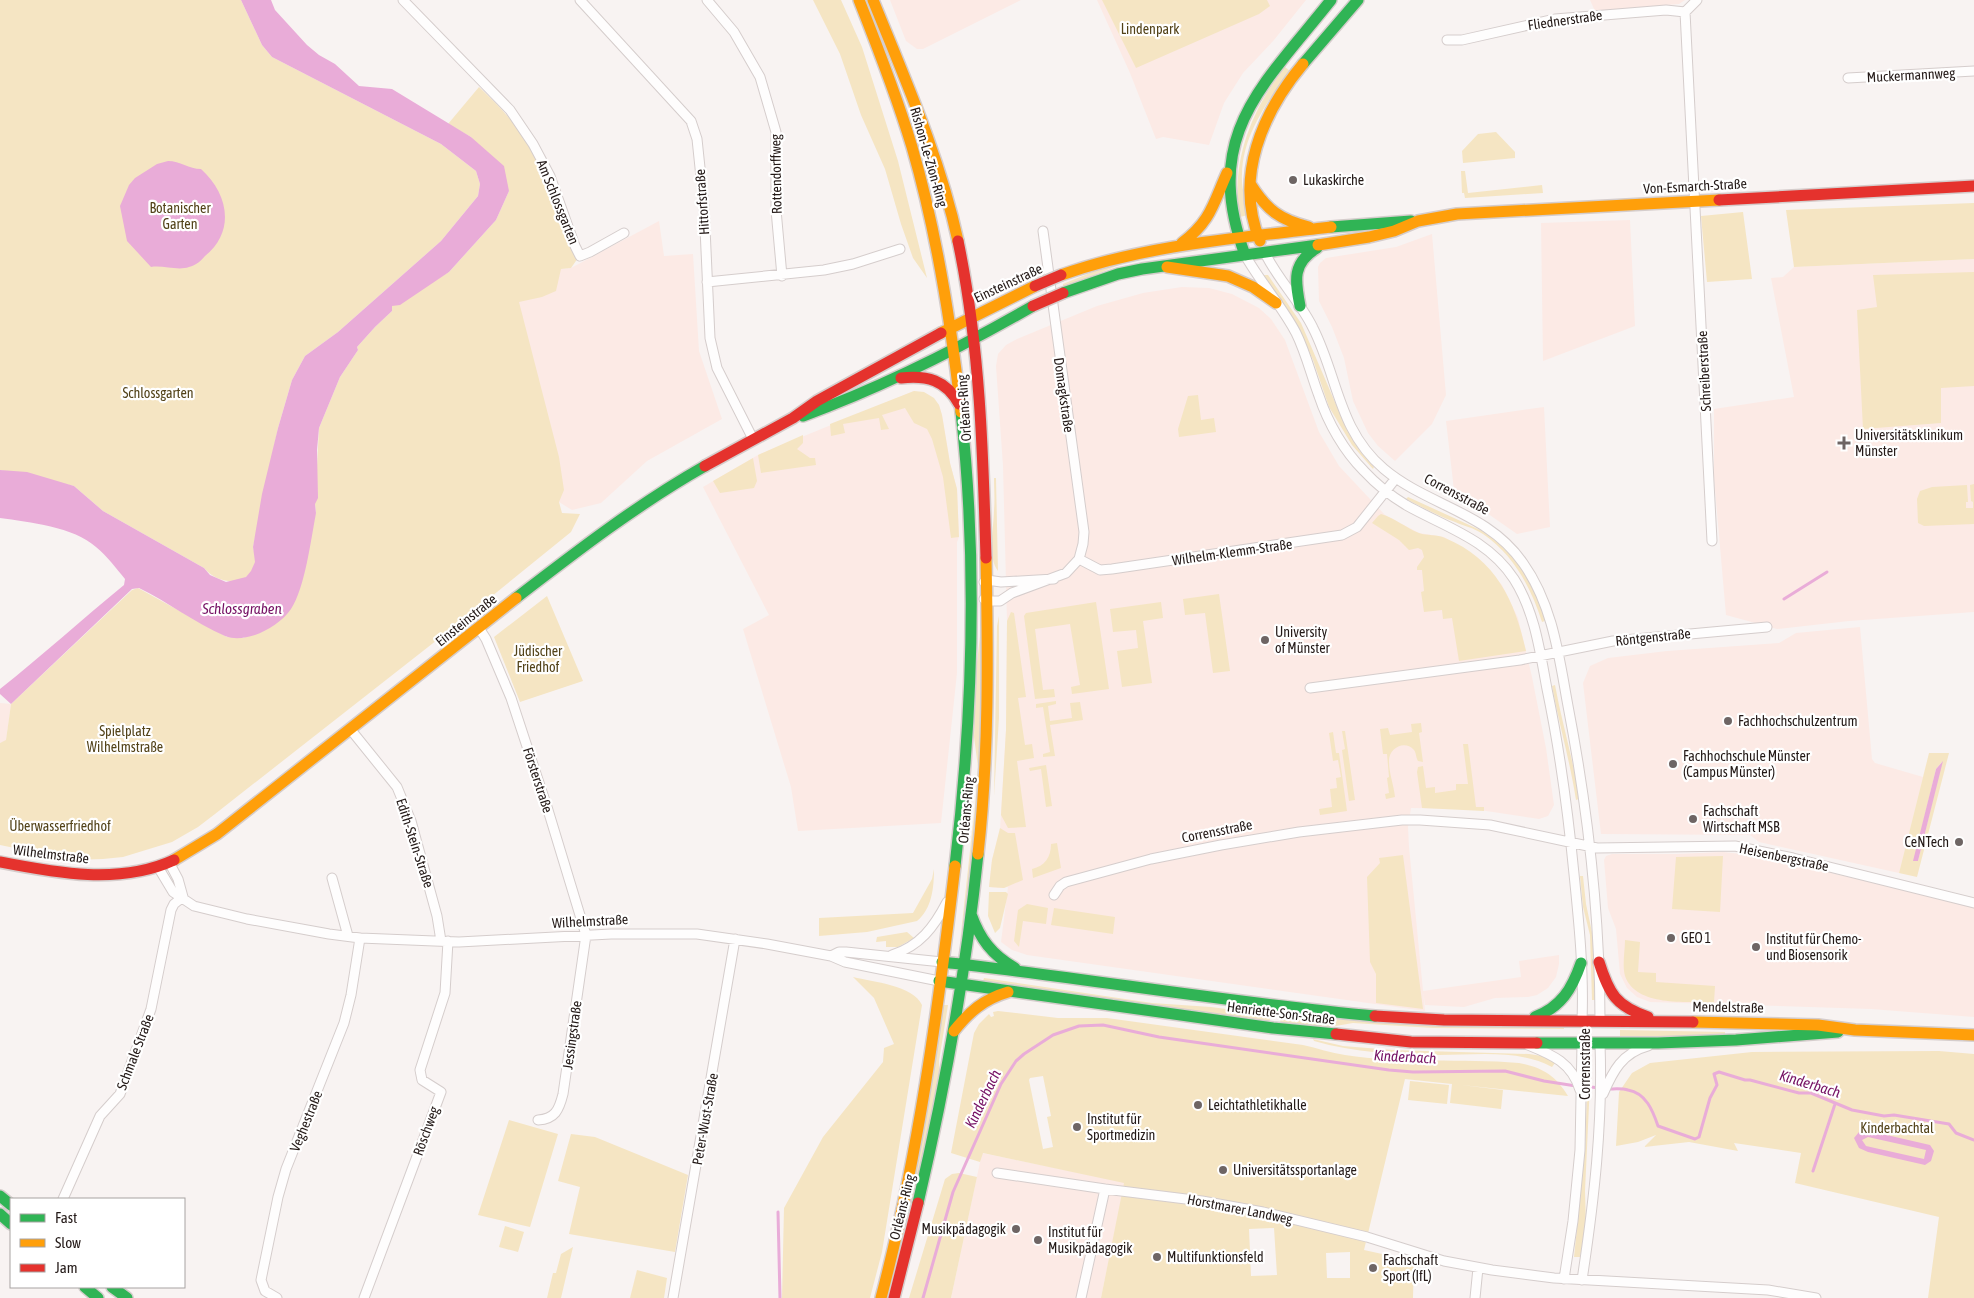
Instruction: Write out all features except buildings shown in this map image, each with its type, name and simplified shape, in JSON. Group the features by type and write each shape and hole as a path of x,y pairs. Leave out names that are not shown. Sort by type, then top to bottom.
{"main road":[{"name":"Rishon-Le-Zion-Ring","path":"859,0 891,84 918,166 937,246 950,327"},
{"name":"Rishon-Le-Zion-Ring","path":"873,0 919,110 936,157 957,235 971,317"},
{"path":"1180,244 1193,235 1208,219 1229,169 1234,139 1245,111 1331,0"},
{"path":"1265,253 1257,235 1249,182 1253,153 1265,119 1285,89 1358,0"},
{"path":"1296,43 1312,55"},
{"name":"Corrensstraße","path":"1229,169 1230,192 1238,237 1245,255"},
{"path":"1249,182 1263,204 1273,213 1294,223 1316,229"},
{"name":"Von-Esmarch-Straße","path":"1257,235 1370,222 1418,221 1474,212 1974,186"},
{"name":"Von-Esmarch-Straße","path":"1245,255 1327,244 1394,231 1418,221"},
{"name":"Einsteinstraße","path":"164,864 217,834 584,545 633,510 702,467 793,418 817,401 950,327 1062,274 1095,262 1128,254 1180,244 1257,235"},
{"path":"1300,306 1296,284 1299,265 1308,253 1327,244"},
{"name":"Einsteinstraße","path":"793,418 836,404 953,350 1033,306 1063,293 1118,274 1159,265 1245,255"},
{"path":"1159,265 1187,272 1210,273 1236,279 1258,289 1276,303"},
{"name":"Orléans-Ring","path":"894,1298 930,1156 954,1031 971,914 982,817 986,755 987,580 981,417 971,317"},
{"name":"Orléans-Ring","path":"881,1298 902,1216 912,1162 951,894 968,738 972,663 971,540 960,406 950,327"},
{"path":"883,382 908,377 930,378 949,388 960,406"},
{"name":"Wilhelmstraße","path":"0,862 50,872 88,875 130,872 164,864"},
{"path":"971,914 980,938 992,953 1024,972"},
{"name":"Henriette-Son-Straße","path":"942,962 1363,1016 1444,1020 1600,1020"},
{"path":"1599,962 1606,987 1616,1001 1632,1012 1660,1021"},
{"path":"1525,1020 1548,1012 1562,1002 1572,988 1582,963"},
{"name":"Wilhelmstraße","path":"939,981 961,984"},
{"name":"Henriette-Son-Straße","path":"961,984 1325,1034 1411,1042 1600,1044"},
{"path":"954,1031 967,1014 980,1003 1013,990"},
{"name":"Corrensstraße","path":"1582,1020 1582,1044"},
{"name":"Corrensstraße","path":"1600,1020 1600,1044"},
{"name":"Mendelstraße","path":"1600,1020 1818,1025 1855,1030 1974,1035"},
{"name":"Mendelstraße","path":"1600,1044 1819,1035 1855,1030"},
{"path":"0,1196 10,1205"},
{"path":"0,1214 10,1223"},
{"path":"86,1288 98,1298"},
{"path":"113,1288 127,1298"}],"street":[{"name":"Am Schlossgarten","path":"403,0 510,110 533,144 550,176 580,256 624,233"},
{"name":"Hittorfstraße","path":"580,0 691,121 697,139 704,206 710,338 727,392 753,439"},
{"name":"Rottendorffweg","path":"707,0 734,32 760,77 776,132 776,210 782,276"},
{"path":"1695,201 1685,12 1697,0"},
{"name":"Fliednerstraße","path":"1447,40 1462,40 1555,19 1666,10 1685,12"},
{"name":"Muckermannweg","path":"1848,78 1974,71"},
{"name":"Schreiberstraße","path":"1695,201 1712,541"},
{"name":"Domagkstraße","path":"1043,231 1084,532 1079,558"},
{"path":"707,282 782,276 824,270 853,264 900,249"},
{"name":"Corrensstraße","path":"1265,253 1271,266 1300,306 1320,343 1349,425 1368,453 1396,478 1483,524 1511,547 1523,562 1540,591 1548,611 1558,652 1580,774 1590,847 1599,962 1600,1020"},
{"name":"Corrensstraße","path":"1245,255 1288,319 1304,351 1319,398 1339,439 1362,469 1408,506 1465,534 1484,548 1497,559 1514,579 1522,594 1540,655 1559,753 1571,843 1582,963 1582,1020"},
{"name":"Wilhelm-Klemm-Straße","path":"1079,558 1100,570 1112,569 1342,535 1357,527 1396,478"},
{"path":"1054,579 1001,582 987,580 972,591 987,601 1000,601 1012,593 1054,579 1066,573 1079,558"},
{"name":"Röntgenstraße","path":"1540,655 1613,641 1767,627"},
{"name":"Försterstraße","path":"479,628 486,638 512,698 586,936"},
{"path":"1310,688 1520,660 1540,655"},
{"name":"Edith-Stein-Straße","path":"351,730 397,788 411,821 445,941"},
{"name":"Corrensstraße","path":"1054,895 1060,886 1066,882 1114,868 1174,854 1281,834 1402,820 1490,825 1590,847"},
{"name":"Heisenbergstraße","path":"1590,847 1735,846 1810,862 1974,903"},
{"name":"Wilhelmstraße","path":"164,864 173,892 194,906 282,926 360,938 475,942 586,936 676,934 735,939 831,956 845,962 939,981"},
{"path":"332,878 348,936"},
{"name":"Wilhelmstraße","path":"887,956 906,950 920,940 937,921 951,894"},
{"name":"Schmale Straße","path":"63,1198 100,1116 120,1094 151,1009 171,910 182,897"},
{"name":"Jessingstraße","path":"538,1120 552,1118 556,1113 563,1094 586,936"},
{"name":"Veghestraße","path":"277,1298 265,1291 261,1280 278,1197 297,1142 340,1037 351,995 360,938"},
{"name":"Peter-Wust-Straße","path":"673,1298 735,939"},
{"name":"Röschweg","path":"364,1298 441,1092 422,1080 420,1070 445,994 445,941"},
{"name":"Wilhelmstraße","path":"831,956 839,952 942,962"},
{"name":"Corrensstraße","path":"1524,1043 1556,1057 1580,1079"},
{"name":"Mendelstraße","path":"1604,1082 1629,1054 1658,1043"},
{"name":"Corrensstraße","path":"1564,1279 1576,1198 1582,1093 1580,1079 1582,1044"},
{"name":"Corrensstraße","path":"1582,1280 1595,1193 1601,1095 1604,1082 1600,1044"},
{"name":"Horstmarer Landweg","path":"997,1173 1202,1201 1263,1212 1366,1237 1410,1252 1478,1268 1564,1279 1768,1290 1816,1298"},
{"path":"1081,1298 1105,1189"},
{"path":"1475,1298 1478,1268"}],"shaded area":[{"path":"890,0 1021,0 923,49 917,49 906,41"},
{"path":"1097,0 1306,0 1274,40 1243,73 1224,103 1209,145 1163,137 1156,139 1130,73"},
{"path":"1590,0 1685,0 1679,4 1595,11"},
{"path":"1630,220 1635,326 1543,361 1541,223"},
{"path":"659,221 664,256 693,254 699,351 722,419 647,461 601,503 572,510 559,502 485,276 571,268"},
{"path":"1432,234 1446,395 1432,424 1395,461 1378,446 1368,433 1353,401 1344,358 1319,301 1318,267 1326,258 1396,247"},
{"name":"Universitätsklinikum Münster","path":"1974,259 1974,612 1849,621 1777,629 1726,615 1714,478 1714,409 1794,397 1771,278 1783,277 1794,267"},
{"name":"University of Münster","path":"1182,287 1209,288 1232,294 1259,308 1271,319 1285,340 1319,432 1339,466 1385,515 1419,533 1444,537 1480,560 1502,585 1518,618 1546,748 1554,805 1548,816 1539,819 1473,809 1411,808 1408,827 1409,847 1425,1011 1027,955 1012,950 1001,942 1008,887 989,887 992,860 1000,830 1006,730 1007,621 1003,466 996,366 998,354 1006,345 1017,339 1097,306 1143,293"},
{"path":"914,391 929,395 939,405 957,489 959,537 957,542 957,673 941,823 798,831 791,787 743,629 769,615 703,487 758,455"},
{"path":"1544,407 1550,527 1517,534 1454,490 1446,421"},
{"name":"Fachhochschulzentrum","path":"1860,627 1872,759 1875,763 1923,777 1899,873 1759,842 1750,835 1601,834 1583,683 1590,666 1608,658 1667,651 1779,643 1796,633"},
{"path":"0,703 11,704 6,741 0,743"},
{"path":"1723,852 1794,864 1974,907 1974,1017 1871,1009 1650,1002 1637,997 1627,988 1620,974 1616,929 1608,908 1604,860 1606,856 1612,854"},
{"path":"1559,955 1556,977 1548,988 1537,995 1495,998 1464,1007 1425,1005 1423,991 1521,977 1519,961"},
{"name":"Institut für Musikpädagogik","path":"982,1153 1125,1182 1101,1298 951,1298"}],"green space":[{"name":"Schlossgarten","path":"0,0 241,0 262,45 272,57 441,144 476,171 480,184 478,196 441,241 338,332 305,356 292,380 278,428 253,547 255,563 252,571 240,580 232,581 217,578 204,568 103,511 74,486 0,470"},
{"path":"813,0 841,0 862,47 898,161 927,278 913,258 885,169 861,115 840,54"},
{"name":"Lindenpark","path":"1102,0 1267,0 1270,6 1259,14 1136,68"},
{"path":"1285,67 1290,71 1265,106 1247,145 1243,159 1242,179 1248,215 1240,217 1238,177 1246,137 1263,100"},
{"path":"479,87 518,129 535,152 557,197 578,258 571,268 561,269 556,291 542,297 519,302 559,457 564,490 559,502 562,513 580,514 571,532 460,622 215,814 198,827 172,842 123,857 73,860 0,845 0,743 6,740 11,704 132,590 138,588 227,637 244,638 316,513 319,428 340,377 358,350 357,347 392,311 391,306 449,272 496,220 509,191 471,137 448,124"},
{"path":"1496,132 1515,152 1515,158 1463,163 1462,151 1478,134"},
{"path":"1461,171 1465,171 1468,193 1542,185 1543,193 1465,198 1464,193 1462,193"},
{"path":"1974,203 1974,259 1794,267 1786,210"},
{"path":"1743,212 1752,279 1707,282 1701,216"},
{"path":"1217,245 1218,247 1129,261 1063,288 1063,284 1124,259"},
{"path":"1974,272 1974,386 1941,388 1941,423 1863,429 1857,310 1877,307 1873,275"},
{"path":"1262,275 1268,275 1301,323 1347,430 1360,451 1374,467 1373,469 1352,445 1329,407 1313,360 1297,325"},
{"path":"914,391 924,392 934,398 939,405 957,489 959,537 951,538 943,477 932,439 927,429 914,423 905,408 882,415 889,429 881,430 879,418 843,424 845,433 831,436 830,424"},
{"path":"1198,395 1201,420 1214,418 1216,432 1179,437 1178,429 1188,396"},
{"path":"803,435 803,443 797,449 810,458 815,458 816,465 761,473 758,455"},
{"path":"753,458 757,481 754,488 720,493 713,481"},
{"path":"994,478 996,478 998,571 992,550"},
{"path":"1974,484 1974,524 1924,526 1918,523 1917,499 1920,491 1932,487 1967,485 1968,502 1966,502 1966,508 1973,508 1970,485"},
{"path":"1408,497 1489,534 1512,556 1528,578 1537,596 1545,621 1542,622 1520,573 1494,542 1476,530 1442,517 1406,499"},
{"path":"1381,514 1419,533 1445,538 1478,557 1490,570 1509,599 1516,615 1526,651 1459,661 1452,618 1443,619 1442,610 1424,612 1421,592 1424,591 1422,570 1417,570 1424,557 1422,550 1418,548 1409,550 1399,540 1372,523"},
{"path":"1219,594 1230,671 1213,673 1205,613 1185,615 1183,599"},
{"name":"Jüdischer Friedhof","path":"547,596 583,681 520,702 494,637"},
{"path":"1096,602 1109,689 1072,694 1071,687 1080,685 1070,624 1035,629 1043,690 1054,689 1055,697 1035,699 1024,616 1026,613"},
{"path":"1161,602 1163,618 1143,621 1152,683 1122,687 1117,651 1138,648 1136,630 1113,632 1110,609"},
{"path":"1011,612 1014,613 1026,697 1018,698 1025,745 1032,744 1034,758 1017,761 1026,827 1008,828 1001,815 1006,730 1007,621"},
{"path":"999,616 999,718 994,796 997,626"},
{"path":"982,618 982,708 973,855 960,942 978,767 974,737 977,663"},
{"path":"1555,685 1577,785 1579,799 1576,800 1552,686"},
{"path":"1056,701 1056,704 1048,706 1050,721 1072,718 1070,703 1080,702 1083,720 1050,725 1055,756 1043,757 1043,754 1050,752 1043,707 1036,708 1036,704"},
{"path":"1421,723 1422,732 1419,733 1423,762 1418,761 1415,751 1406,745 1397,747 1391,753 1389,762 1395,797 1386,799 1385,794 1389,793 1387,778 1389,777 1387,754 1383,754 1380,729 1388,728 1390,735 1412,732 1411,724"},
{"path":"1342,731 1345,731 1355,800 1349,801 1342,750 1345,749"},
{"path":"1333,732 1336,753 1339,753 1347,811 1320,815 1319,809 1332,807 1330,789 1337,788 1336,778 1341,777 1338,760 1333,761 1329,733"},
{"path":"1463,744 1468,744 1476,807 1484,807 1484,811 1422,808 1418,767 1423,766 1426,788 1435,787 1435,793 1456,790 1456,784 1468,784"},
{"path":"1929,753 1949,753 1917,877 1899,873","holes":["1942,762 1918,861 1914,860 1936,769"]},
{"path":"1046,765 1052,806 1046,807 1041,769 1030,771 1029,768"},
{"path":"1000,828 1008,833 1015,833 1023,880 1004,888 989,887 992,860"},
{"path":"1057,843 1061,868 1033,878 1032,869 1044,863 1050,853 1051,844"},
{"path":"1403,855 1423,1009 1376,1003 1376,974 1370,962 1367,877 1380,863 1379,858"},
{"path":"1723,856 1720,912 1672,909 1676,857"},
{"path":"934,869 933,890 929,904 917,921 867,932 819,936 819,918 913,913 932,879"},
{"path":"1580,876 1583,876 1586,904 1593,937 1595,1000 1592,1000 1590,935 1583,907"},
{"path":"989,892 1006,892 1008,894 1000,928 995,933 988,916"},
{"path":"1027,904 1048,908 1046,924 1023,921 1019,947 1014,941 1018,910"},
{"path":"1054,908 1115,917 1113,934 1051,925"},
{"path":"907,932 914,938 898,947 886,947 886,941 876,942 877,937"},
{"path":"1625,940 1640,942 1638,972 1656,973 1656,982 1715,986 1714,1003 1676,1002 1651,998 1640,993 1631,986 1625,976"},
{"path":"853,977 892,985 910,993 922,1005 882,1252 870,1298 782,1298 784,1208 823,1137 883,1062 884,1048 894,1044 874,998"},
{"path":"984,978 1152,1003 1211,1007 1271,1015 1269,1023 983,981"},
{"path":"941,1005 948,1005 939,1061 940,1075 932,1121 892,1277"},
{"name":"Universitätssportanlage","path":"993,1012 1058,1018 1107,1018 1303,1045 1366,1058 1519,1063 1535,1067 1548,1074 1568,1096 1461,1085 1503,1090 1501,1109 1450,1103 1452,1084 1405,1079 1364,1250 1414,1261 1413,1298 1101,1298 1124,1183 983,1153 980,1162 951,1153 974,1033 979,1024 989,1014 991,1017 994,1016","holes":["1043,1076 1051,1116 1047,1117 1053,1147 1043,1149 1029,1080 1030,1078","1274,1228 1277,1275 1251,1276 1249,1229","1350,1252 1350,1278 1327,1278 1326,1253"]},
{"path":"1281,1016 1448,1026 1564,1025 1564,1029 1433,1028 1353,1023 1324,1028 1280,1024"},
{"path":"1620,1030 1725,1032 1725,1037 1620,1039"},
{"path":"1313,1039 1343,1046 1392,1050 1529,1054 1542,1056 1555,1063 1552,1067 1539,1061 1497,1054 1439,1055 1376,1052 1329,1045 1314,1041"},
{"name":"Kinderbachtal","path":"1939,1051 1974,1054 1974,1298 1928,1298 1939,1217 1795,1183 1801,1153 1734,1143 1738,1151 1689,1142 1644,1147 1656,1135 1638,1142 1616,1146 1619,1092 1632,1073 1650,1063 1752,1052"},
{"path":"1588,1062 1591,1062 1585,1191 1586,1225 1580,1257 1574,1257 1585,1151"},
{"path":"1410,1081 1449,1085 1447,1104 1408,1100"},
{"path":"509,1120 558,1134 530,1227 478,1215"},
{"path":"571,1134 595,1137 688,1175 675,1252 569,1234 580,1187 558,1181"},
{"path":"959,1173 977,1177 951,1298 909,1298 945,1179 952,1174"},
{"path":"505,1226 524,1232 518,1252 499,1247"},
{"path":"573,1247 561,1298 547,1298 553,1273 556,1273 561,1254"},
{"path":"637,1270 667,1278 664,1298 630,1298"}],"water":[{"name":"Schlossgraben","path":"241,0 271,0 275,10 307,45 319,55 335,64 359,86 392,89 471,137 504,166 509,191 496,220 449,272 400,305 392,306 392,311 357,347 358,350 340,377 319,428 317,450 318,498 315,504 316,513 307,563 296,600 284,617 275,625 260,633 244,638 232,638 203,625 139,588 132,589 11,704 0,694 0,689 124,585 125,579 111,562 87,540 51,526 0,518 0,470 27,472 74,486 103,511 204,568 210,575 226,582 246,577 255,562 253,547 262,494 278,428 292,380 305,356 338,332 441,241 478,196 480,184 476,171 441,144 272,57 262,45"},
{"path":"168,161 201,169 217,189 225,212 221,235 215,246 198,263 185,268 151,267 127,241 120,206 129,185 135,178 157,164"},
{"path":"1943,761 1918,861 1913,861 1936,769"},
{"path":"1865,1130 1930,1145 1934,1151 1931,1161 1925,1165 1868,1152 1859,1148 1854,1138 1859,1132","holes":["1868,1137 1926,1150 1924,1159 1866,1146 1862,1140"]}],"waterway":[{"path":"1784,599 1827,572"},
{"name":"Kinderbach","path":"923,1298 953,1192 1001,1084 1016,1061 1024,1054 1053,1035 1079,1026 1103,1025 1159,1037 1389,1070 1413,1072 1505,1071 1544,1081 1576,1086"},
{"name":"Kinderbach","path":"1608,1089 1626,1089 1640,1095 1651,1109 1658,1126 1695,1139 1699,1137 1710,1098 1717,1085 1714,1074 1719,1072 1799,1093 1811,1093 1852,1110 1949,1124 1956,1133 1974,1140"},
{"name":"Kinderbach","path":"1583,1086 1599,1088"},
{"path":"1813,1171 1835,1104"},
{"path":"778,1212 780,1298"}],"traffic: fast":[{"path":"1245,255 1233,213 1230,177 1235,145 1246,115 1262,87 1331,0"},
{"path":"1303,64 1358,0"},
{"path":"1331,227 1411,221"},
{"path":"1063,293 1118,274 1142,269 1318,245"},
{"path":"1300,306 1297,288 1299,266 1317,248"},
{"path":"803,416 892,380 978,337 1033,306"},
{"path":"955,866 966,752 971,639 970,526 961,412"},
{"path":"516,598 632,512 705,466"},
{"path":"918,1203 954,1029 978,854"},
{"path":"971,914 978,931 988,946 1000,958 1015,968"},
{"path":"942,962 1321,1011 1375,1016"},
{"path":"1535,1017 1559,1002 1574,981 1581,963"},
{"path":"939,981 1273,1028 1336,1034"},
{"path":"1537,1043 1658,1043 1736,1040 1838,1032"},
{"path":"0,1196 10,1204"},
{"path":"0,1214 10,1223"},
{"path":"86,1288 98,1298"},
{"path":"113,1288 127,1298"}],"traffic: slow":[{"path":"859,0 900,110 921,179 942,278 961,412"},
{"path":"873,0 932,149 958,241"},
{"path":"1260,241 1253,217 1250,194 1251,170 1256,147 1275,103 1303,64"},
{"path":"1182,243 1192,235 1205,219 1227,173"},
{"path":"1251,185 1275,213 1290,221 1309,227"},
{"path":"1318,245 1369,237 1394,231 1418,221 1457,214 1719,200"},
{"path":"1061,275 1094,264 1161,249 1195,243 1331,227"},
{"path":"1167,267 1228,276 1253,287 1276,303"},
{"path":"941,333 1035,286"},
{"path":"978,854 986,743 986,558"},
{"path":"174,860 217,834 516,598"},
{"path":"881,1298 906,1191 926,1084 955,866"},
{"path":"954,1031 965,1018 984,1002 1008,992"},
{"path":"1693,1022 1818,1025 1855,1030 1974,1035"}],"traffic: jam":[{"path":"1719,200 1974,186"},
{"path":"958,241 976,359 982,438 986,558"},
{"path":"1035,286 1061,275"},
{"path":"1033,306 1063,293"},
{"path":"705,466 793,418 817,401 941,333"},
{"path":"901,378 919,377 942,384 959,404"},
{"path":"0,862 65,873 110,875 153,868 174,860"},
{"path":"1599,962 1606,983 1615,997 1628,1008 1648,1017"},
{"path":"1375,1016 1444,1020 1693,1022"},
{"path":"1336,1034 1411,1042 1537,1043"},
{"path":"894,1298 918,1203"}],"place":[{"name":"Lukaskirche","path":"1293,180"},
{"name":"Universitätsklinikum Münster","path":"1844,443"},
{"name":"University of Münster","path":"1265,640"},
{"name":"Fachhochschulzentrum","path":"1728,721"},
{"name":"Fachhochschule Münster (Campus Münster)","path":"1673,764"},
{"name":"Fachschaft Wirtschaft MSB","path":"1693,819"},
{"name":"CeNTech","path":"1959,842"},
{"name":"GEO 1","path":"1671,938"},
{"name":"Institut für Chemo- und Biosensorik","path":"1756,947"},
{"name":"Leichtathletikhalle","path":"1198,1105"},
{"name":"Institut für Sportmedizin","path":"1077,1127"},
{"name":"Universitätssportanlage","path":"1223,1170"},
{"name":"Musikpädagogik","path":"1016,1229"},
{"name":"Institut für Musikpädagogik","path":"1038,1240"},
{"name":"Multifunktionsfeld","path":"1157,1257"},
{"name":"Fachschaft Sport (IfL)","path":"1373,1268"}],"park label":[{"name":"Botanischer Garten","path":"180,216"},
{"name":"Spielplatz Wilhelmstraße","path":"125,740"},
{"name":"Überwasserfriedhof","path":"60,826"}]}
